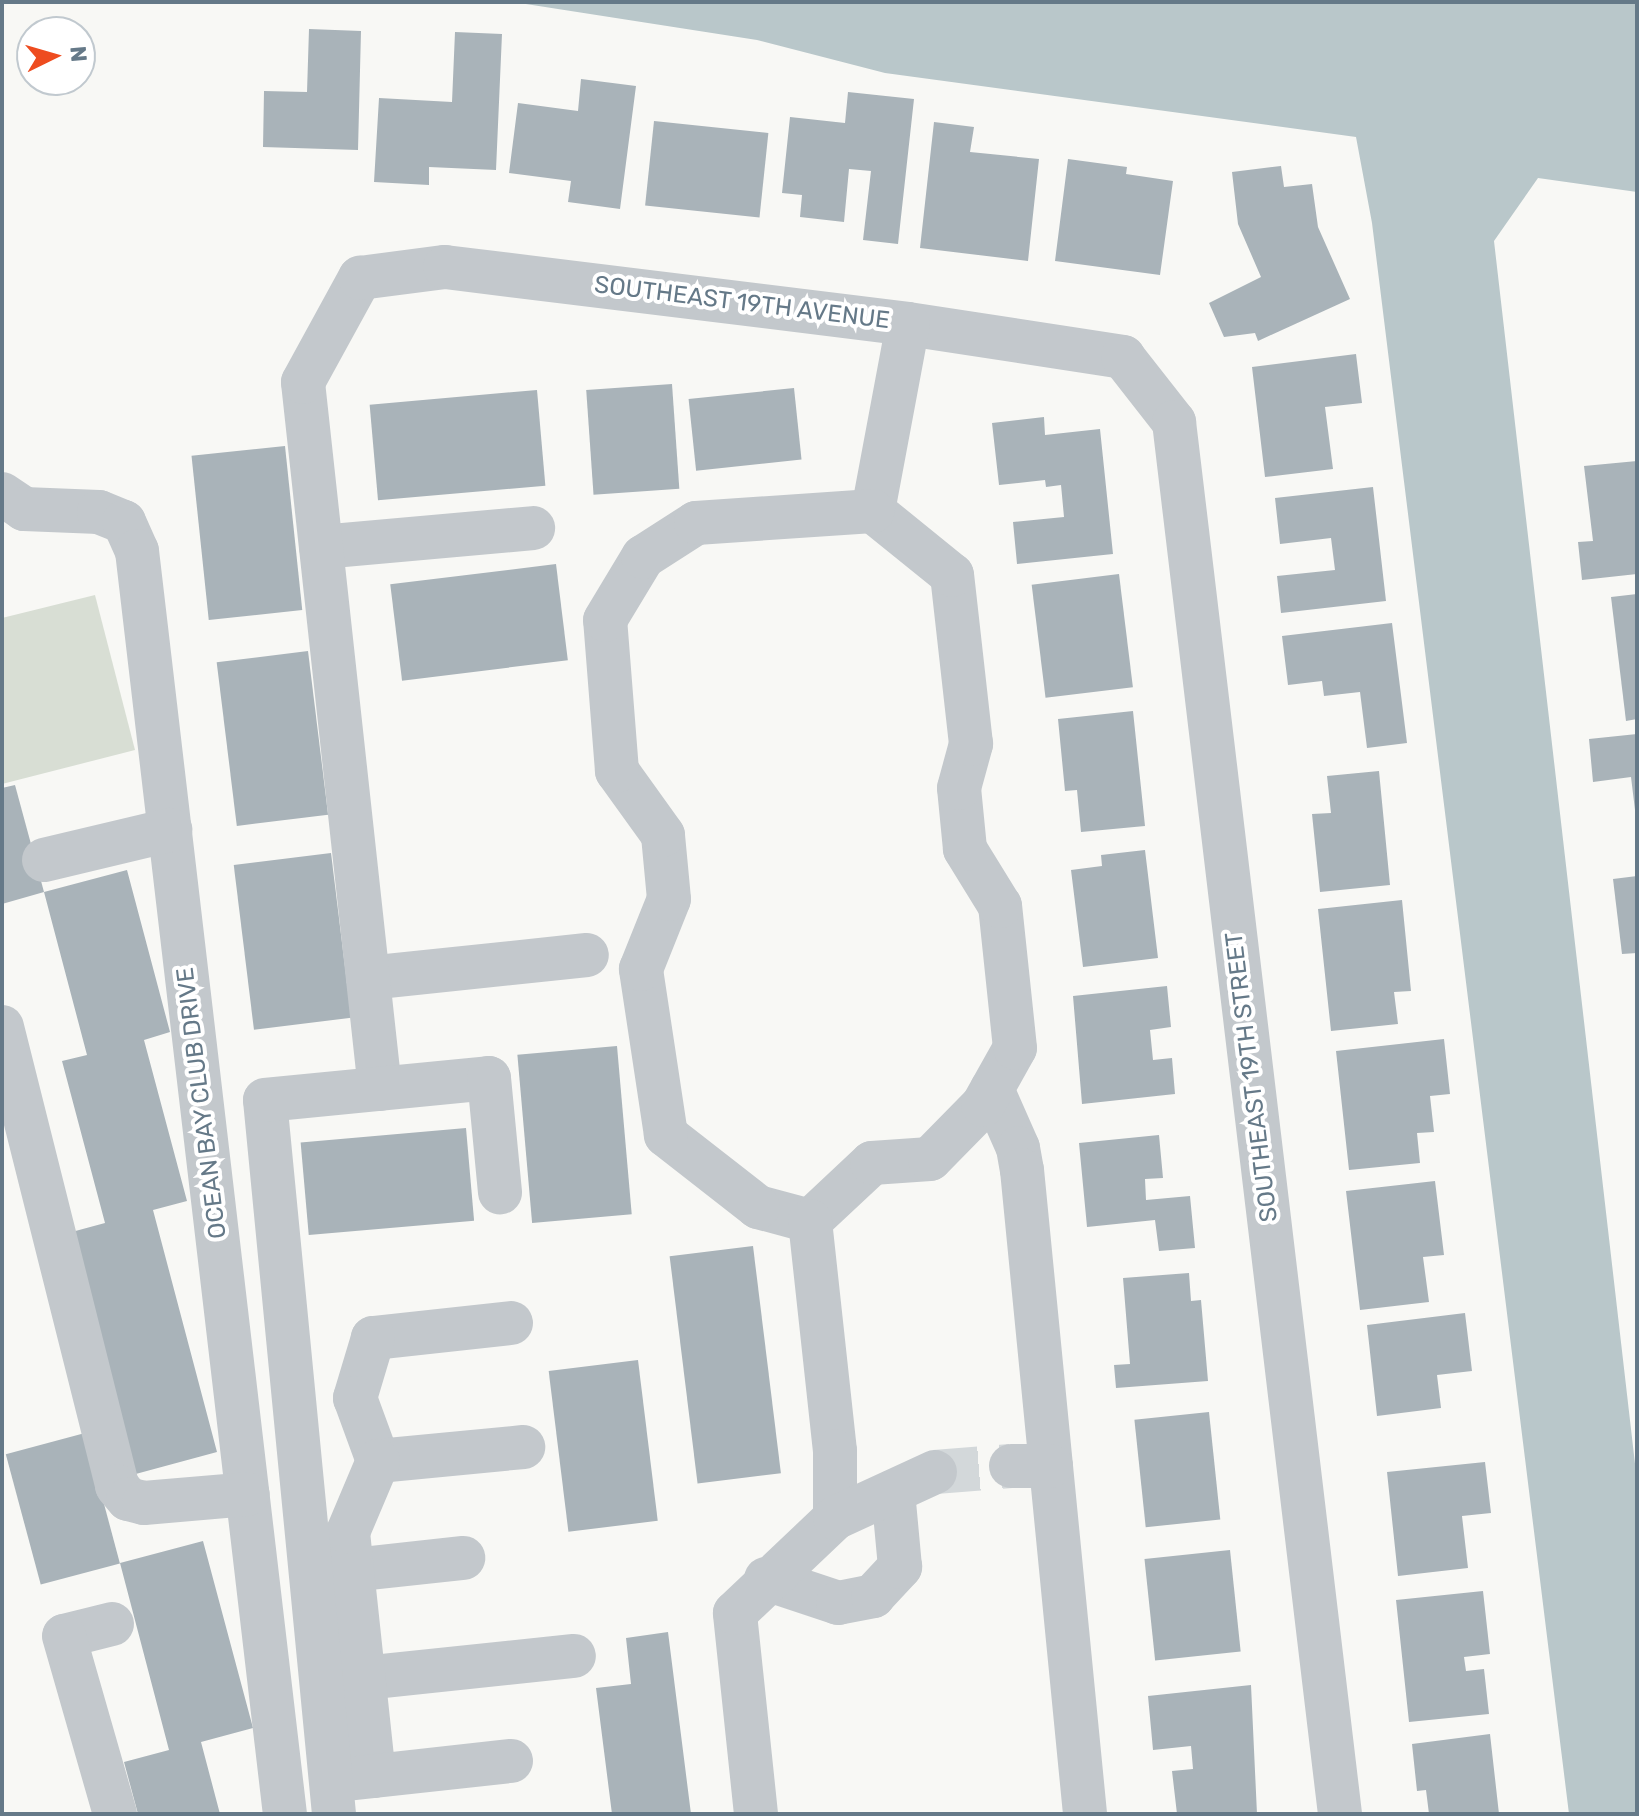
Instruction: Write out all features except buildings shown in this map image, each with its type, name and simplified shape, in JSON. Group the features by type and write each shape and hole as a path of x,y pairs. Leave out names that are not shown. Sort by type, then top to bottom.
{"street":[{"name":"SOUTHEAST 19TH AVENUE","path":"321,547 303,382 360,278 445,267 908,324 1123,357"},
{"path":"873,511 908,324"},
{"name":"SOUTHEAST 19TH STREET","path":"1123,357 1174,422 1340,1814"},
{"name":"OCEAN BAY CLUB DRIVE","path":"2,494 24,509 99,512 124,522 137,551 285,1814"},
{"path":"873,511 952,575 971,744 959,788 965,849 1000,906 1015,1048 992,1089 930,1159 872,1163 810,1221 758,1207 666,1135 641,969 669,899 663,835 617,771 605,620 643,557 696,523 873,511"},
{"path":"380,1089 321,547 533,528"},
{"path":"44,860 170,830"},
{"path":"368,978 587,955"},
{"path":"2,1027 117,1486 128,1499 144,1503 248,1494"},
{"path":"500,1192 489,1078 265,1100 332,1797 374,1776 511,1761"},
{"path":"992,1089 1018,1148 1022,1170 1031,1466 1085,1814"},
{"path":"810,1221 835,1451 835,1518"},
{"path":"374,1776 348,1532 378,1461 355,1398 373,1338 511,1323"},
{"path":"378,1461 523,1447"},
{"path":"756,1814 735,1613 766,1579 835,1518 935,1472"},
{"path":"766,1579 838,1603 873,1596 900,1567 893,1492"},
{"path":"352,1570 463,1558"},
{"path":"112,1624 64,1636 115,1814"},
{"path":"364,1678 574,1656"}],"shaded area":[{"path":"513,2 1637,2 1637,192 1538,178 1494,241 1637,1481 1637,1814 1569,1814 1372,223 1356,137 885,73 757,40"},
{"path":"95,595 135,750 2,784 2,618"}],"tunnel":[{"path":"935,1472 1011,1466"}]}
